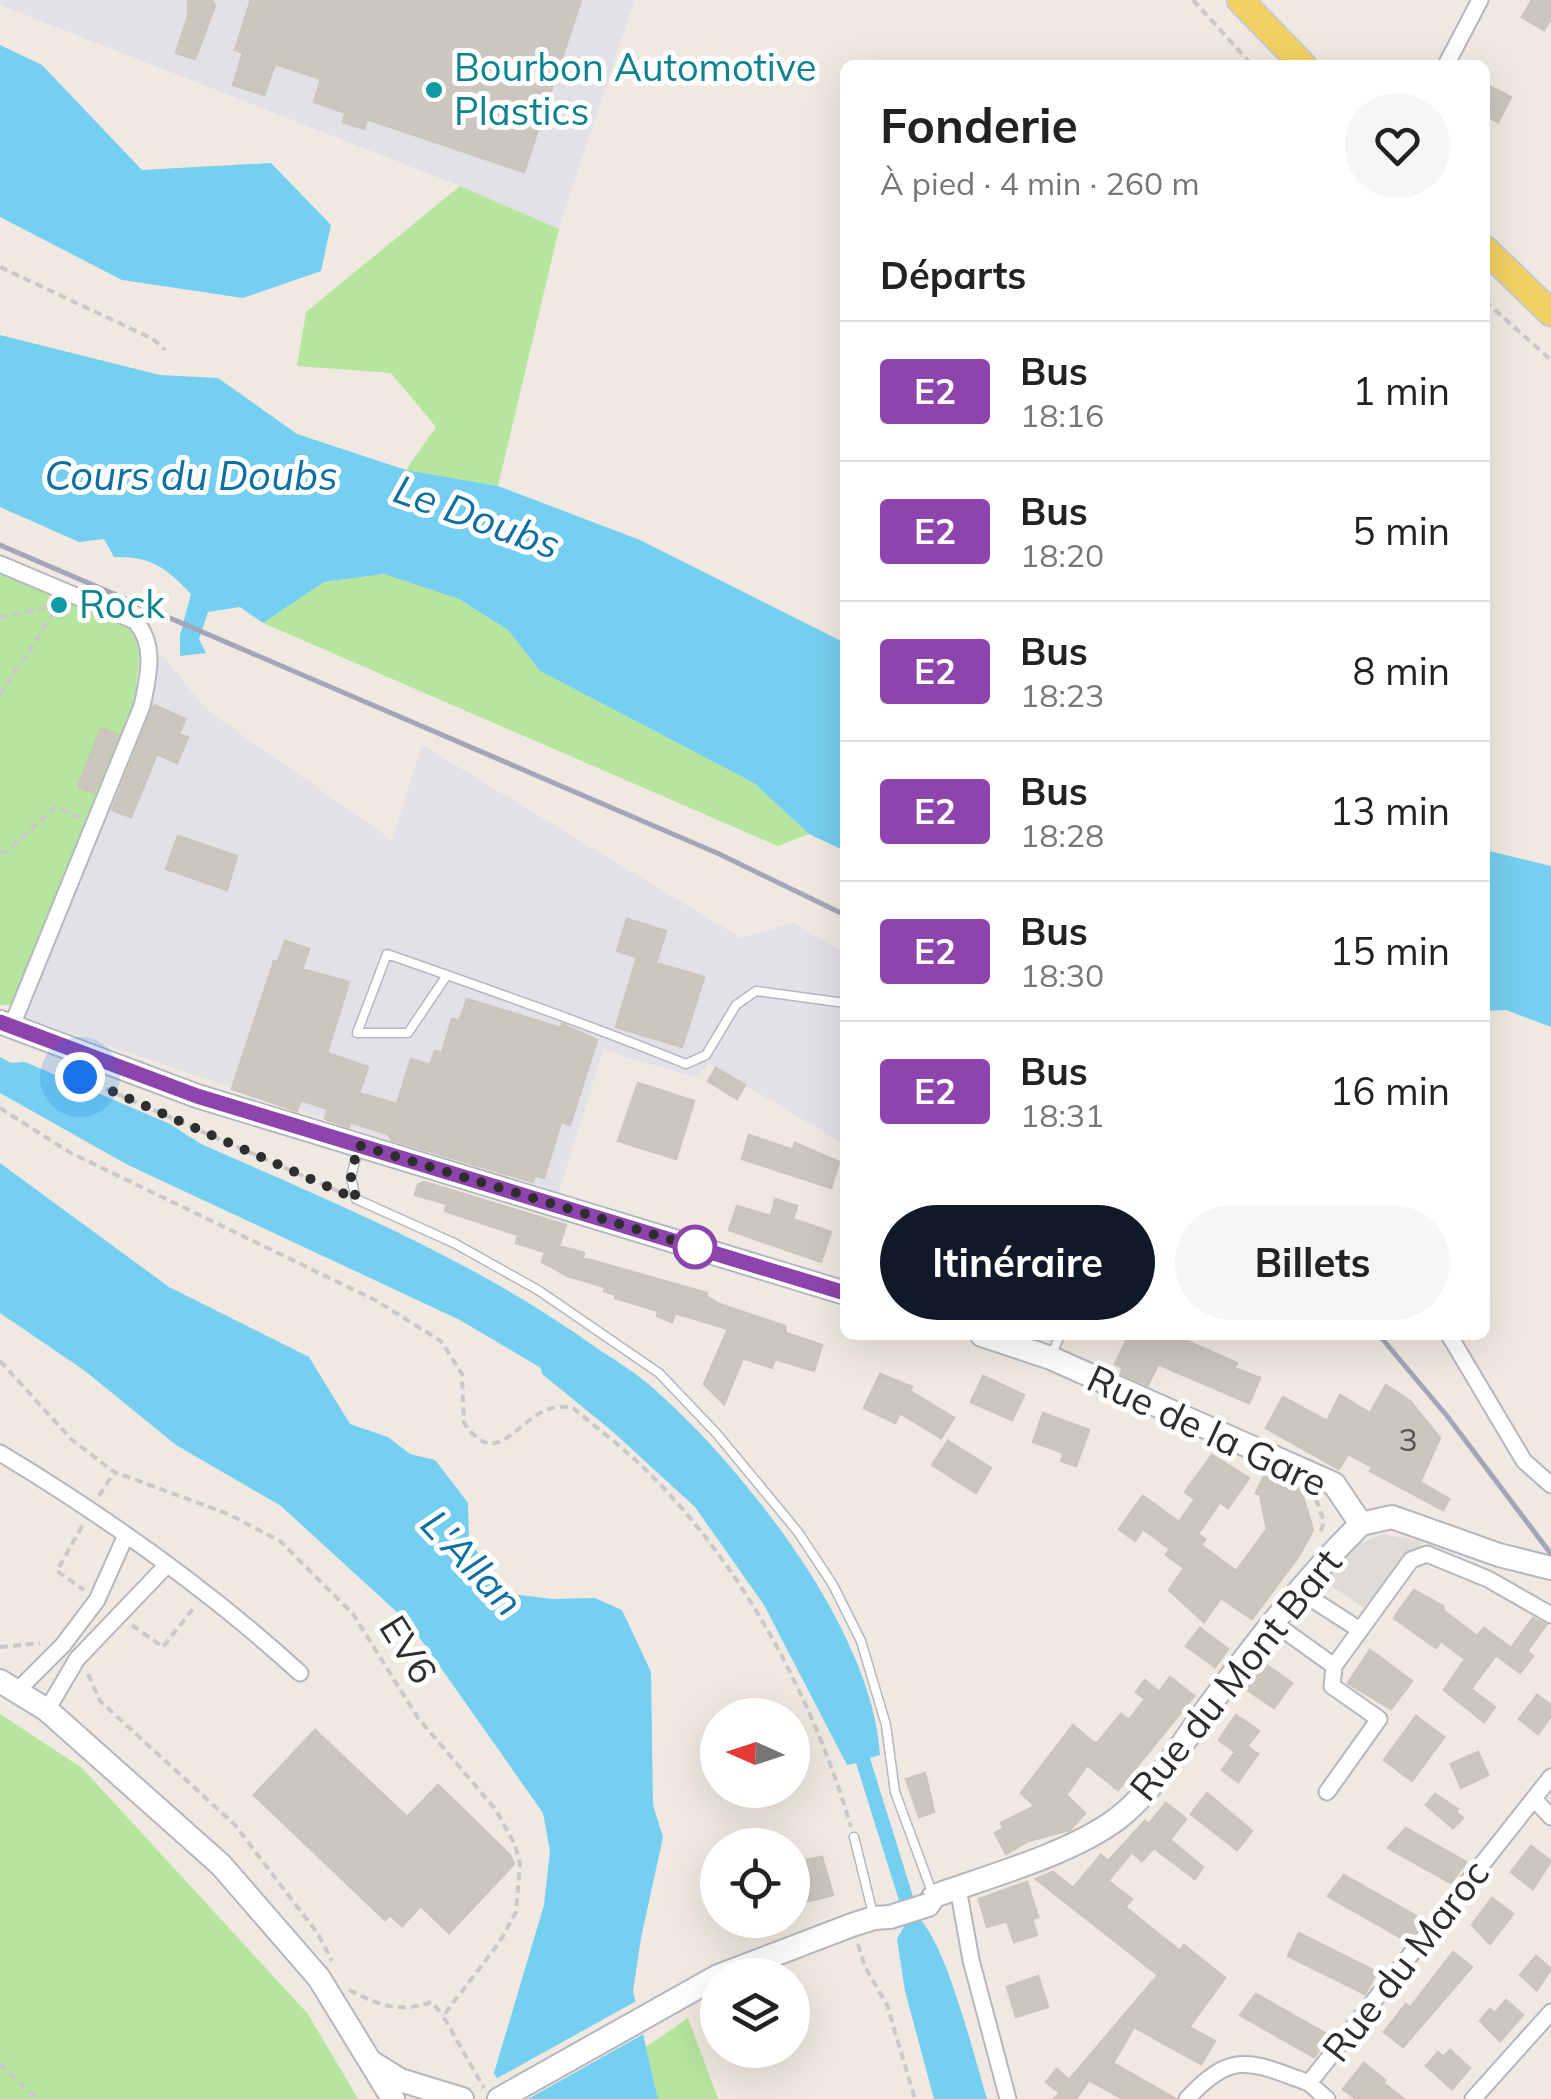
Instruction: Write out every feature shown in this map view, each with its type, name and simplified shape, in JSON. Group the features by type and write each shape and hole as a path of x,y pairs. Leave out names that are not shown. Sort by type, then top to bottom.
{"main road":[{"path":"1240,0 1298,60"},
{"path":"1490,254 1551,314"},
{"path":"6,1025 197,1096 840,1291"},
{"name":"Rue de la Gare","path":"997,1340 1051,1358 1334,1484 1361,1524"},
{"path":"1361,1524 1392,1516 1498,1555 1551,1568"},
{"name":"Rue du Mont Bart","path":"768,1958 931,1901 1076,1844 1119,1818 1158,1774 1274,1622 1361,1524"},
{"path":"9,1686 48,1710 221,1865 318,1978 393,2099"},
{"name":"Rue du Mont Bart","path":"492,2094 700,1987"},
{"path":"370,2061 400,2080 462,2099"}],"street":[{"path":"1449,60 1480,0"},
{"path":"0,564 134,621 146,638 148,670 142,706 96,824 6,1025"},
{"path":"1452,1340 1524,1462 1551,1485"},
{"path":"0,1453 126,1535 222,1604 300,1673"},
{"path":"9,1686 63,1644 97,1600 126,1535"},
{"path":"1328,1792 1379,1719 1332,1686 1334,1666 1411,1560 1427,1554 1488,1579 1551,1615"},
{"path":"48,1710 76,1659 167,1564"},
{"path":"1300,1592 1360,1630"},
{"path":"1274,1622 1334,1666"},
{"name":"Rue du Maroc","path":"1187,2099 1212,2072 1253,2062 1309,2083 1551,1777"},
{"path":"1534,1799 1551,1817"},
{"path":"958,1888 971,1960 1008,2099"},
{"path":"1473,2099 1551,2012"},
{"path":"1309,2083 1328,2099"}],"lane":[{"path":"447,975 408,1033 358,1034 387,954 585,1023 686,1064 706,1055 736,1006 756,991 840,1002"},
{"path":"358,1145 351,1177 356,1199 454,1243 538,1290 659,1373 718,1434 798,1532 833,1585 861,1641 886,1725 895,1792 931,1901"},
{"path":"1051,1358 1058,1340"},
{"path":"854,1836 872,1920"}],"path":[{"path":"1193,0 1247,60"},
{"path":"0,267 153,338 164,350"},
{"path":"1490,305 1551,360"},
{"path":"0,617 60,605 0,695"},
{"path":"0,852 7,851 56,807 96,824"},
{"path":"47,1062 356,1199"},
{"path":"0,1108 69,1152 375,1300 441,1341 462,1374 464,1423 483,1442 496,1444 509,1438 538,1411 559,1404 574,1408 648,1472 690,1519 745,1592 787,1666 837,1780 854,1836"},
{"name":"EV6","path":"0,1361 71,1439 114,1472 240,1519 280,1541 353,1614 418,1718 506,1824 520,1864 516,1912 500,1943 443,2016"},
{"path":"94,1505 114,1472"},
{"path":"1313,1496 1320,1504 1324,1522 1315,1542"},
{"path":"0,1647 50,1639 63,1644"},
{"path":"76,1659 100,1701 235,1825 318,1934 332,1962"},
{"path":"872,1920 865,1968 887,2006 914,2099"},
{"path":"347,1989 378,2005 410,2009 432,2002 492,2094"},
{"path":"0,2064 37,2099"}],"shaded area":[{"path":"0,0 635,0 559,229 460,186 0,5"},
{"path":"161,654 208,711 392,840 422,745 741,938 793,923 840,950 840,1142 708,1063 698,1078 603,1050 559,1192 364,1132 23,1017 143,730"},
{"path":"1382,1534 1421,1541 1420,1548 1405,1555 1364,1608 1327,1583 1327,1576 1356,1545"}],"green space":[{"path":"460,186 559,229 498,486 406,470 436,427 391,373 297,366 306,312"},
{"path":"0,568 133,628 140,655 134,704 14,1004 0,1005"},
{"path":"384,574 459,599 508,630 540,671 754,783 809,834 778,846 263,623 324,582"},
{"path":"0,1714 82,1768 308,2014 358,2099 0,2099"},
{"path":"688,2018 700,2050 700,2068 707,2068 718,2099 658,2099 646,2047"}],"water":[{"path":"0,45 42,65 142,170 271,163 331,225 321,271 243,298 122,280 0,217"},
{"name":"Cours du Doubs","path":"0,335 160,375 218,378 297,434 406,470 498,486 640,540 840,640 840,849 809,834 754,783 540,671 508,630 459,599 384,574 324,582 263,623 240,607 208,612 199,639 206,653 180,656 180,635 191,594 174,577 148,561 114,557 104,539 79,542 0,507"},
{"path":"1490,851 1551,866 1551,1027 1506,1010 1490,1011"},
{"path":"0,1057 11,1063 25,1062 170,1124 201,1144 450,1258 545,1313 630,1370 696,1429 738,1475 794,1549 856,1660 877,1731 880,1755 870,1758 920,1919 950,1978 987,2099 934,2099 905,1991 897,1939 906,1923 856,1763 847,1765 764,1605 695,1507 542,1374 541,1368 460,1320 128,1165 0,1093"},
{"name":"L'Allan","path":"0,1163 169,1287 309,1357 350,1424 388,1437 410,1454 435,1460 468,1503 469,1539 491,1573 512,1594 552,1599 595,1598 622,1610 651,1672 653,1805 663,1837 633,1991 658,2099 508,2099 494,2073 544,1905 550,1851 543,1813 410,1624 281,1506 176,1445 85,1371 0,1313"}],"pier":[{"path":"640,1999 647,2032 528,2099 502,2099 492,2081"}],"building":[{"path":"188,0 212,0 215,6 195,59 176,53 188,17"},
{"name":"Bourbon Automotive Plastics","path":"251,0 581,0 524,172 367,119 364,129 343,122 346,113 314,102 321,79 275,64 264,95 233,85 243,53 235,50"},
{"path":"1532,0 1551,0 1551,19 1544,30 1522,17"},
{"path":"1490,86 1511,97 1498,122 1490,118"},
{"path":"154,705 185,719 179,734 188,737 177,763 157,754 131,817 112,810"},
{"path":"101,728 118,735 94,793 78,787"},
{"path":"178,836 237,856 227,890 166,869"},
{"path":"627,919 666,931 656,963 704,977 682,1047 616,1027 637,957 617,951"},
{"path":"285,941 309,949 302,969 349,982 327,1053 368,1067 359,1093 397,1104 411,1059 430,1065 435,1051 442,1053 452,1019 459,1021 467,999 561,1028 562,1024 597,1040 570,1125 561,1122 544,1178 535,1175 533,1182 392,1140 388,1134 350,1122 349,1127 325,1119 328,1109 301,1100 297,1111 232,1089 274,961 278,962"},
{"path":"716,1068 745,1085 737,1099 708,1081"},
{"path":"638,1083 694,1101 676,1159 618,1141"},
{"path":"749,1135 793,1150 795,1143 839,1162 831,1188 742,1159"},
{"path":"424,1182 566,1225 559,1246 584,1253 583,1258 707,1293 719,1304 785,1326 786,1333 822,1345 814,1371 775,1359 772,1368 743,1358 724,1404 704,1384 728,1329 675,1313 672,1322 657,1316 658,1311 615,1298 616,1295 604,1291 605,1287 568,1276 542,1262 545,1252 516,1243 518,1235 445,1211 447,1204 415,1195 418,1185"},
{"path":"775,1199 797,1206 793,1219 831,1232 821,1262 729,1230 737,1206 771,1216"},
{"path":"1127,1340 1184,1340 1237,1363 1234,1368 1260,1378 1249,1403 1158,1364 1148,1385 1121,1373 1123,1368 1115,1364"},
{"path":"880,1374 912,1387 910,1391 954,1418 941,1438 900,1413 895,1423 864,1408"},
{"path":"983,1376 1024,1395 1012,1420 971,1402"},
{"path":"1386,1385 1410,1401 1440,1438 1420,1482 1449,1499 1443,1510 1370,1471 1372,1467 1348,1454 1339,1469 1266,1428 1283,1397 1327,1421 1340,1395 1370,1413"},
{"path":"1043,1413 1089,1430 1076,1466 1061,1461 1064,1453 1033,1442"},
{"path":"948,1441 991,1468 976,1493 932,1465"},
{"path":"1212,1455 1249,1478 1228,1508 1220,1502 1198,1534 1205,1539 1201,1545 1236,1571 1267,1529 1260,1495 1256,1493 1266,1472 1300,1487 1313,1530 1252,1619 1221,1598 1204,1622 1169,1590 1184,1568 1166,1555 1170,1549 1143,1529 1135,1541 1119,1529 1143,1496 1179,1522 1195,1499 1185,1492"},
{"path":"1414,1590 1443,1606 1444,1611 1477,1636 1484,1628 1511,1648 1533,1618 1546,1625 1527,1651 1533,1656 1520,1673 1496,1655 1471,1689 1495,1707 1484,1722 1444,1690 1465,1659 1441,1641 1436,1648 1394,1618"},
{"path":"1200,1628 1228,1649 1215,1667 1186,1646"},
{"path":"1370,1650 1412,1681 1391,1709 1348,1683"},
{"path":"1264,1663 1292,1683 1274,1708 1246,1689"},
{"path":"1170,1677 1194,1696 1118,1790 1087,1765 1066,1795 1085,1813 1070,1830 1028,1841 1006,1854 995,1833 1004,1828 1001,1823 1035,1806 1021,1793 1073,1725 1094,1743 1098,1742 1121,1714 1129,1720 1145,1699 1136,1692 1145,1680 1159,1692"},
{"path":"1537,1695 1551,1705 1551,1716 1538,1734 1519,1719"},
{"path":"1236,1715 1259,1731 1247,1746 1258,1754 1238,1782 1222,1770 1235,1752 1219,1740"},
{"path":"1416,1716 1444,1737 1412,1781 1384,1760"},
{"path":"315,1730 407,1817 438,1785 510,1855 514,1864 449,1933 421,1906 402,1926 390,1915 385,1920 254,1795"},
{"path":"1478,1752 1488,1775 1461,1788 1451,1764"},
{"path":"925,1773 934,1812 919,1817 906,1779"},
{"path":"1207,1793 1252,1831 1237,1850 1191,1814"},
{"path":"1435,1794 1458,1809 1456,1812 1463,1818 1453,1828 1426,1805"},
{"path":"1166,1803 1186,1819 1170,1840 1203,1867 1195,1879 1154,1848 1142,1861 1132,1852 1108,1881 1132,1899 1125,1907 1180,1951 1184,1945 1225,1978 1189,2027 1215,2041 1201,2064 1134,2027 1113,2063 1176,2099 1123,2099 1089,2080 1076,2099 1054,2099 1060,2093 1046,2082 1057,2069 1069,2080 1158,1975 1036,1879 1053,1872 1073,1888 1101,1855 1108,1861"},
{"path":"1406,1828 1466,1862 1451,1883 1388,1848"},
{"path":"1531,1846 1551,1861 1533,1889 1511,1872"},
{"path":"822,1857 833,1895 810,1901 810,1859"},
{"path":"1344,1875 1423,1920 1407,1941 1328,1896"},
{"path":"1027,1882 1038,1917 1032,1919 1037,1935 1014,1942 1007,1921 987,1927 979,1899"},
{"path":"1492,1898 1513,1914 1490,1944 1472,1925"},
{"path":"1299,1933 1377,1972 1365,1994 1288,1956"},
{"path":"1453,1952 1472,1967 1403,2047 1384,2032 1406,2004 1410,2008"},
{"path":"1536,1956 1551,1969 1537,1990 1520,1975"},
{"path":"1038,1976 1048,2007 1016,2017 1007,1987"},
{"path":"1256,1994 1330,2036 1314,2057 1240,2015"},
{"path":"1506,2000 1523,2015 1500,2041 1480,2021 1490,2009 1495,2013"},
{"path":"1450,2050 1470,2068 1452,2089 1426,2066 1438,2052 1443,2057"},
{"path":"1364,2063 1404,2099 1356,2099 1343,2089"}],"railway":[{"path":"0,545 717,853 840,913"},
{"path":"1383,1340 1447,1416 1551,1554"}],"bus line":[{"name":"E2","path":"0,1022 197,1096 840,1291"}],"place":[{"name":"Bourbon Automotive Plastics","path":"434,90"},
{"name":"Rock","path":"59,605"}],"route":[{"path":"80,1077 356,1199 351,1177 358,1145 695,1247"}],"water label":[{"name":"Le Doubs","path":"477,517"}]}
